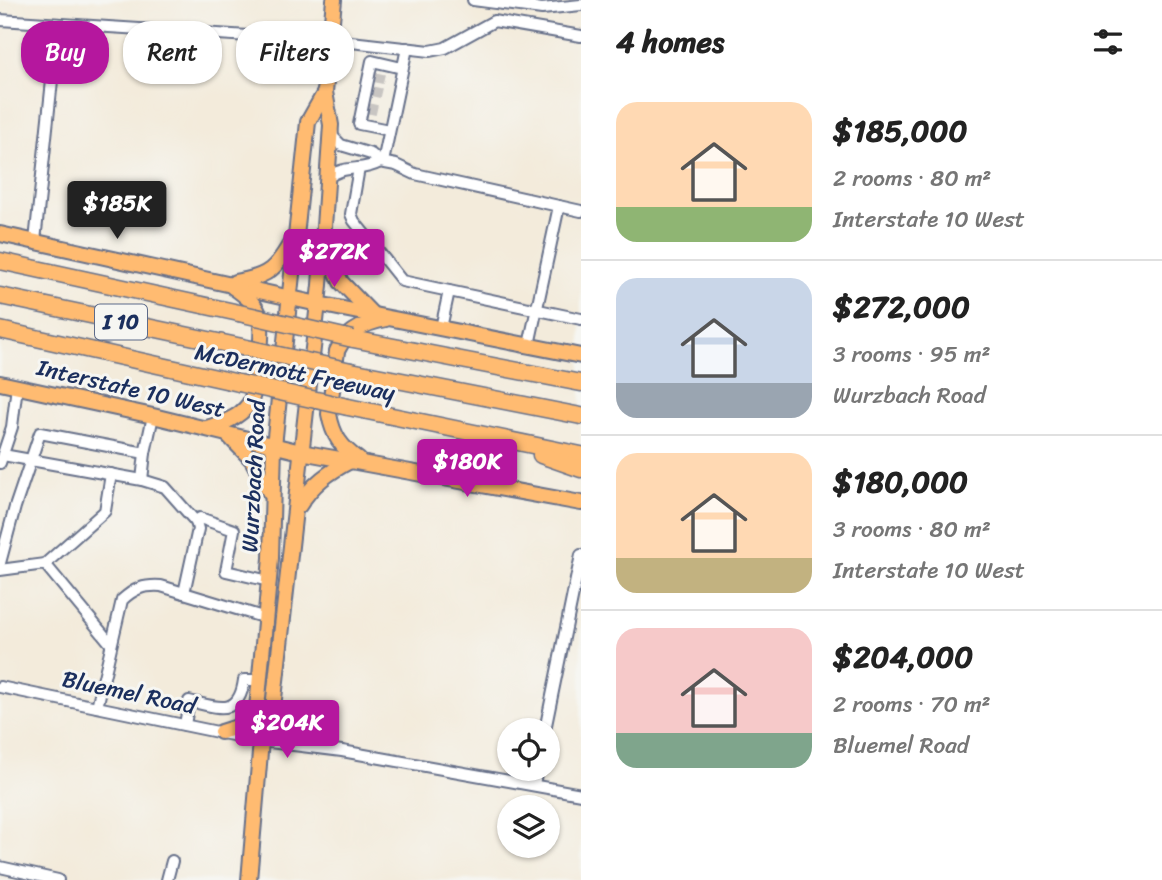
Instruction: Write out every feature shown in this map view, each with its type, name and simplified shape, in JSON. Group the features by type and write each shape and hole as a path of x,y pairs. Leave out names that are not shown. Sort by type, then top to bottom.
{"highway":[{"path":"0,261 353,339 581,383"},
{"name":"McDermott Freeway","path":"0,296 351,371 581,415"},
{"name":"McDermott Freeway","path":"0,330 581,455"},
{"path":"0,337 80,348"},
{"path":"496,399 581,406"},
{"path":"489,436 581,469"}],"main road":[{"name":"Wurzbach Road","path":"328,21 334,0"},
{"name":"Wurzbach Road","path":"261,741 272,717 318,304 331,125 325,84"},
{"name":"Wurzbach Road","path":"249,880 261,741 256,719 270,580 274,446 308,122 325,92"},
{"path":"227,283 261,277 269,272 281,262 297,232"},
{"path":"0,234 318,304 581,356"},
{"path":"324,240 341,282 372,314"},
{"path":"206,428 235,416 247,407 254,396 262,328 260,315 250,300 227,283"},
{"path":"296,511 316,483 327,474 356,460 336,439 329,414 337,351 347,336 361,326 390,318"},
{"name":"Interstate 10 West","path":"0,383 206,428 301,452 581,503"},
{"path":"226,433 258,468 272,498"},
{"path":"221,732 237,727 258,705"}],"street":[{"path":"473,0 542,9 581,5"},
{"path":"0,20 21,21"},
{"path":"354,42 430,51 444,48 494,22 581,36"},
{"path":"109,27 236,35"},
{"path":"326,179 335,171 347,167 367,169 381,162 407,48"},
{"path":"389,130 359,124 365,107 372,61 402,68"},
{"path":"387,80 400,82"},
{"path":"35,241 52,84"},
{"path":"384,94 397,96"},
{"path":"381,111 393,114"},
{"path":"331,125 332,137 341,145 371,154 381,162 396,164 415,174 581,211"},
{"path":"359,168 351,214 402,281 581,319"},
{"path":"528,345 559,206"},
{"path":"441,328 449,291"},
{"path":"18,386 4,439 2,459 111,474 165,487 198,529 184,593"},
{"path":"142,480 153,416"},
{"path":"0,563 15,507 40,433 145,453"},
{"path":"0,570 45,564 105,511 111,474"},
{"path":"195,522 200,518 234,530 226,571 270,580"},
{"path":"547,718 581,555"},
{"path":"45,564 111,644"},
{"path":"97,707 122,600 132,590 146,585 161,586 266,618"},
{"path":"185,725 189,701 223,708 234,704 242,696 244,680 260,680"},
{"name":"Bluemel Road","path":"0,687 261,741 342,751 581,794"},
{"path":"534,785 535,781"},
{"path":"167,880 172,862"},
{"path":"0,867 58,880"}],"tunnel":[{"path":"374,77 387,80"},
{"path":"371,91 384,94"},
{"path":"367,108 381,111"}]}
